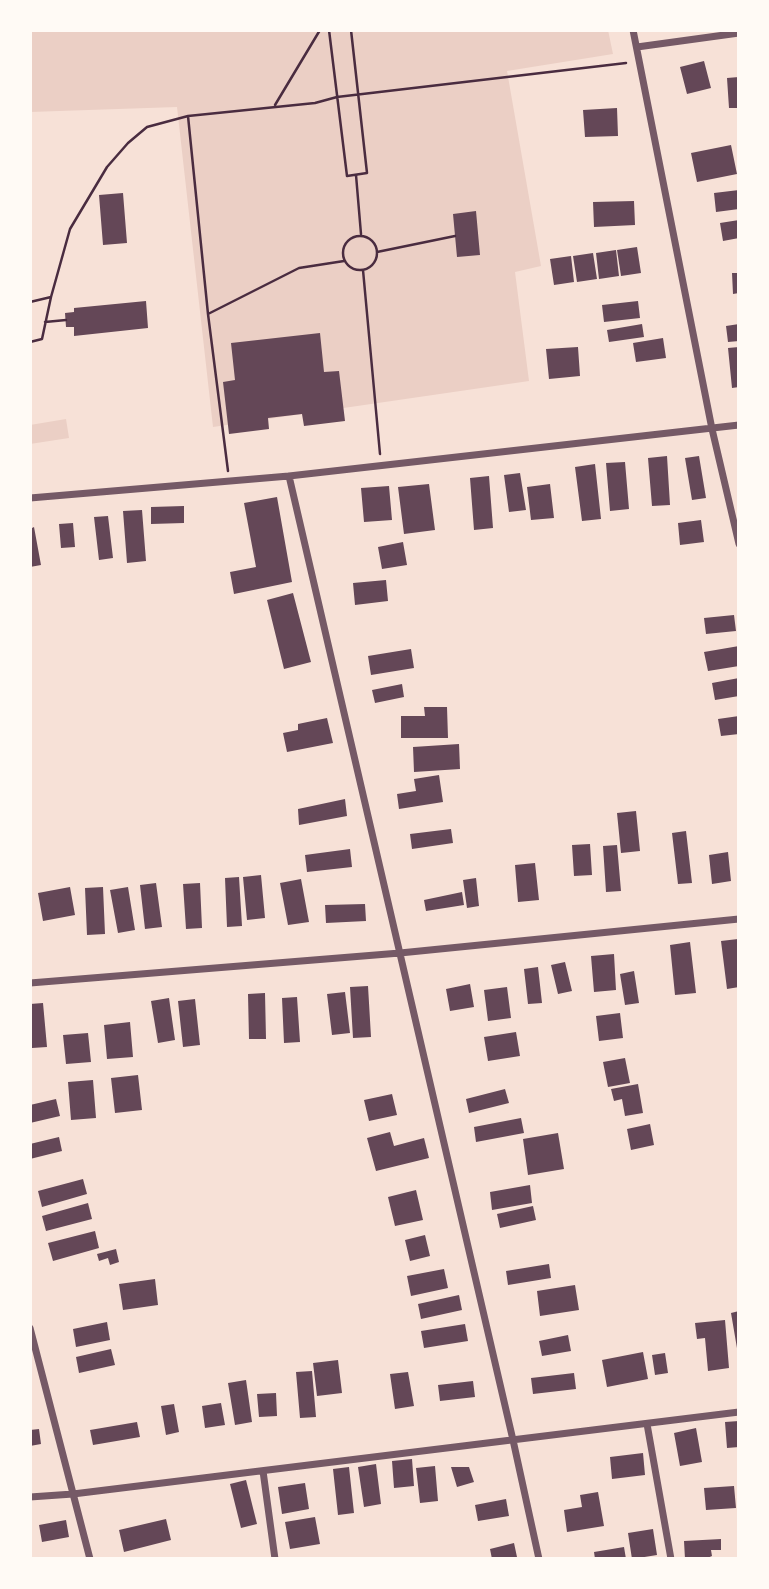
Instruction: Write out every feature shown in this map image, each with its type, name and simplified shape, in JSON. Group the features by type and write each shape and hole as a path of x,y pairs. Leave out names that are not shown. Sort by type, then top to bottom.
{"street":[{"path":"633,30 712,429 739,544"},
{"path":"637,47 739,33"},
{"path":"30,498 289,477 739,425"},
{"path":"289,477 539,1559"},
{"path":"30,983 400,953 739,919"},
{"path":"30,1328 90,1559"},
{"path":"30,1497 73,1494 739,1412"},
{"path":"647,1424 671,1559"},
{"path":"263,1471 275,1559"}],"path":[{"path":"274,106 320,30"},
{"path":"329,30 347,176 367,173 351,30"},
{"path":"30,342 42,339 70,229 107,167 147,127 188,116 315,103 337,97 640,61"},
{"path":"188,116 208,314 230,481"},
{"path":"356,175 361,235"},
{"path":"361,235 374,242 377,252 372,265 363,270 350,267 344,261 342,250 351,237 361,235"},
{"path":"377,252 455,236"},
{"path":"208,314 299,268 344,261"},
{"path":"363,270 381,465"},
{"path":"30,302 51,297"},
{"path":"46,322 66,320"}],"shaded area":[{"path":"30,30 608,30 613,54 507,71 541,266 515,272 529,381 213,427 177,107 30,112"},
{"path":"66,419 69,438 30,444 30,425"}],"building":[{"path":"704,61 711,88 687,94 680,67"},
{"path":"739,77 739,108 729,108 727,78"},
{"path":"617,108 618,136 585,137 583,110"},
{"path":"731,145 737,174 697,182 691,153"},
{"path":"739,190 739,209 716,212 714,193"},
{"path":"123,193 127,243 103,245 99,195"},
{"path":"634,201 635,225 594,227 593,202"},
{"path":"476,211 480,255 457,257 453,214"},
{"path":"739,220 739,238 723,241 720,223"},
{"path":"637,247 641,273 621,276 617,250"},
{"path":"616,250 619,276 599,279 596,253"},
{"path":"593,253 597,279 577,282 573,256"},
{"path":"571,256 574,282 554,285 550,259"},
{"path":"732,273 739,273 739,293 733,294"},
{"path":"146,301 148,328 74,336 74,327 66,327 65,313 74,312 74,308"},
{"path":"638,301 640,318 604,322 602,305"},
{"path":"642,324 644,337 609,342 607,330"},
{"path":"739,324 739,341 728,342 726,326"},
{"path":"320,333 324,372 339,371 345,421 304,426 302,414 268,418 269,429 229,434 223,382 235,380 231,343"},
{"path":"663,338 666,358 636,362 633,343"},
{"path":"578,347 580,376 549,379 546,349"},
{"path":"739,347 739,387 732,388 728,348"},
{"path":"667,456 670,505 652,506 648,458"},
{"path":"699,456 706,498 692,500 685,458"},
{"path":"625,462 629,509 610,511 606,463"},
{"path":"595,464 601,519 582,521 575,467"},
{"path":"520,473 526,510 509,512 504,475"},
{"path":"489,476 493,528 474,530 470,478"},
{"path":"429,484 435,530 404,534 398,487"},
{"path":"550,484 554,518 531,520 527,487"},
{"path":"389,486 392,520 364,522 361,488"},
{"path":"277,497 292,582 234,594 230,572 256,567 244,503"},
{"path":"184,506 184,523 151,524 151,507"},
{"path":"142,510 146,561 127,563 123,511"},
{"path":"108,516 113,558 99,560 94,517"},
{"path":"701,520 704,542 680,545 678,523"},
{"path":"73,523 75,547 61,548 59,524"},
{"path":"34,527 41,565 30,567 30,529"},
{"path":"403,542 407,565 382,569 378,547"},
{"path":"386,580 388,601 355,605 353,583"},
{"path":"293,593 311,662 284,669 267,600"},
{"path":"734,615 736,631 706,634 704,618"},
{"path":"739,646 739,666 708,671 704,652"},
{"path":"411,649 414,668 371,675 368,656"},
{"path":"739,678 739,696 715,700 712,683"},
{"path":"402,684 404,697 375,703 372,690"},
{"path":"424,707 447,707 448,738 401,738 401,716 425,716"},
{"path":"739,716 739,734 721,736 718,719"},
{"path":"327,718 333,743 287,752 283,733 298,730 298,724"},
{"path":"459,744 460,769 414,772 413,747"},
{"path":"439,775 443,802 399,809 397,794 416,791 414,779"},
{"path":"345,799 347,816 299,825 298,809"},
{"path":"636,811 640,851 621,853 617,813"},
{"path":"451,829 453,843 412,849 410,834"},
{"path":"686,831 692,883 678,884 672,833"},
{"path":"590,844 592,875 574,876 572,845"},
{"path":"617,845 621,891 606,892 603,846"},
{"path":"350,849 352,867 307,872 305,855"},
{"path":"728,852 731,881 712,884 709,855"},
{"path":"535,863 539,900 518,902 515,865"},
{"path":"261,875 265,918 247,920 243,877"},
{"path":"239,877 242,926 227,927 225,878"},
{"path":"476,878 479,906 467,908 463,880"},
{"path":"301,879 309,922 288,925 280,883"},
{"path":"156,883 162,927 145,929 140,885"},
{"path":"200,883 202,928 186,929 183,884"},
{"path":"70,887 75,915 43,921 38,893"},
{"path":"103,887 105,934 87,935 85,888"},
{"path":"128,887 135,930 118,933 110,890"},
{"path":"462,892 464,905 426,911 424,900"},
{"path":"365,904 366,921 326,923 325,905"},
{"path":"738,939 739,987 727,989 721,941"},
{"path":"690,942 696,993 675,995 670,945"},
{"path":"614,954 616,990 594,992 591,956"},
{"path":"565,962 572,991 558,994 551,965"},
{"path":"538,967 542,1003 528,1004 524,969"},
{"path":"634,971 639,1003 625,1005 620,974"},
{"path":"470,984 474,1007 450,1011 446,989"},
{"path":"368,986 371,1037 353,1038 350,987"},
{"path":"507,987 511,1018 488,1021 484,990"},
{"path":"345,992 350,1033 332,1035 327,994"},
{"path":"265,993 266,1039 249,1039 248,994"},
{"path":"297,997 300,1042 284,1043 282,998"},
{"path":"169,998 175,1040 158,1043 151,1001"},
{"path":"195,999 200,1045 183,1047 178,1001"},
{"path":"43,1003 47,1047 32,1048 30,1004"},
{"path":"620,1013 623,1038 599,1041 596,1016"},
{"path":"130,1022 133,1057 107,1059 104,1025"},
{"path":"516,1032 520,1056 488,1061 484,1037"},
{"path":"88,1033 91,1062 66,1064 63,1035"},
{"path":"625,1058 630,1083 608,1087 603,1062"},
{"path":"138,1075 142,1110 115,1113 111,1078"},
{"path":"93,1080 96,1118 71,1120 68,1082"},
{"path":"638,1084 643,1113 625,1116 622,1099 614,1101 611,1089"},
{"path":"505,1089 509,1103 469,1113 466,1099"},
{"path":"392,1094 397,1115 369,1121 364,1100"},
{"path":"56,1099 60,1116 30,1123 30,1105"},
{"path":"521,1118 524,1133 476,1142 474,1127"},
{"path":"650,1124 654,1145 631,1150 627,1129"},
{"path":"390,1132 394,1146 424,1138 429,1158 376,1171 367,1138"},
{"path":"558,1133 564,1169 528,1175 523,1139"},
{"path":"59,1137 62,1151 30,1159 30,1144"},
{"path":"83,1179 87,1194 42,1207 38,1191"},
{"path":"530,1185 532,1203 492,1210 490,1192"},
{"path":"416,1190 423,1220 395,1226 388,1197"},
{"path":"88,1203 92,1219 46,1231 42,1216"},
{"path":"533,1206 536,1220 500,1228 497,1214"},
{"path":"95,1231 99,1248 53,1261 48,1243"},
{"path":"425,1235 430,1256 410,1261 405,1240"},
{"path":"116,1249 119,1262 110,1265 108,1258 99,1261 97,1254"},
{"path":"549,1264 551,1278 508,1285 506,1271"},
{"path":"444,1269 448,1288 411,1296 407,1276"},
{"path":"155,1279 158,1305 123,1310 119,1284"},
{"path":"575,1285 579,1310 540,1316 537,1291"},
{"path":"459,1295 462,1310 421,1319 418,1304"},
{"path":"739,1311 739,1354 738,1354 731,1313"},
{"path":"725,1320 729,1368 708,1371 705,1338 697,1339 695,1323"},
{"path":"107,1322 110,1340 76,1347 73,1329"},
{"path":"465,1324 468,1341 424,1348 421,1331"},
{"path":"568,1335 571,1351 542,1356 539,1341"},
{"path":"111,1349 115,1365 79,1373 76,1357"},
{"path":"643,1352 648,1379 607,1387 602,1360"},
{"path":"665,1353 668,1373 655,1375 652,1355"},
{"path":"338,1360 342,1393 317,1396 313,1363"},
{"path":"312,1371 316,1417 300,1418 296,1372"},
{"path":"408,1372 414,1406 395,1409 390,1374"},
{"path":"574,1373 576,1389 533,1394 531,1378"},
{"path":"246,1380 252,1422 235,1425 228,1383"},
{"path":"473,1381 475,1397 440,1401 438,1385"},
{"path":"276,1393 277,1416 259,1417 257,1394"},
{"path":"221,1403 225,1425 205,1428 202,1406"},
{"path":"174,1404 179,1432 166,1435 161,1406"},
{"path":"739,1421 739,1447 727,1448 725,1422"},
{"path":"137,1422 140,1437 93,1445 90,1430"},
{"path":"696,1428 702,1462 680,1466 674,1433"},
{"path":"39,1429 41,1444 30,1446 30,1430"},
{"path":"643,1453 645,1475 612,1479 610,1457"},
{"path":"412,1459 414,1486 394,1488 392,1461"},
{"path":"376,1464 381,1504 364,1507 358,1467"},
{"path":"435,1466 438,1501 420,1503 416,1468"},
{"path":"349,1467 354,1513 338,1515 333,1469"},
{"path":"451,1467 469,1467 474,1482 457,1487"},
{"path":"246,1480 257,1524 241,1528 230,1484"},
{"path":"305,1483 309,1509 282,1514 278,1487"},
{"path":"734,1486 736,1508 706,1510 704,1488"},
{"path":"598,1492 604,1526 567,1532 564,1510 582,1507 580,1495"},
{"path":"506,1499 509,1516 478,1521 475,1505"},
{"path":"315,1517 320,1544 290,1549 285,1522"},
{"path":"166,1519 171,1540 124,1552 119,1530"},
{"path":"66,1520 69,1537 42,1542 39,1525"},
{"path":"653,1529 657,1555 632,1559 628,1533"},
{"path":"721,1539 721,1550 711,1550 712,1556 705,1559 685,1559 684,1541"},
{"path":"514,1543 517,1557 492,1559 490,1549"},
{"path":"624,1547 626,1559 595,1559 594,1552"}]}
